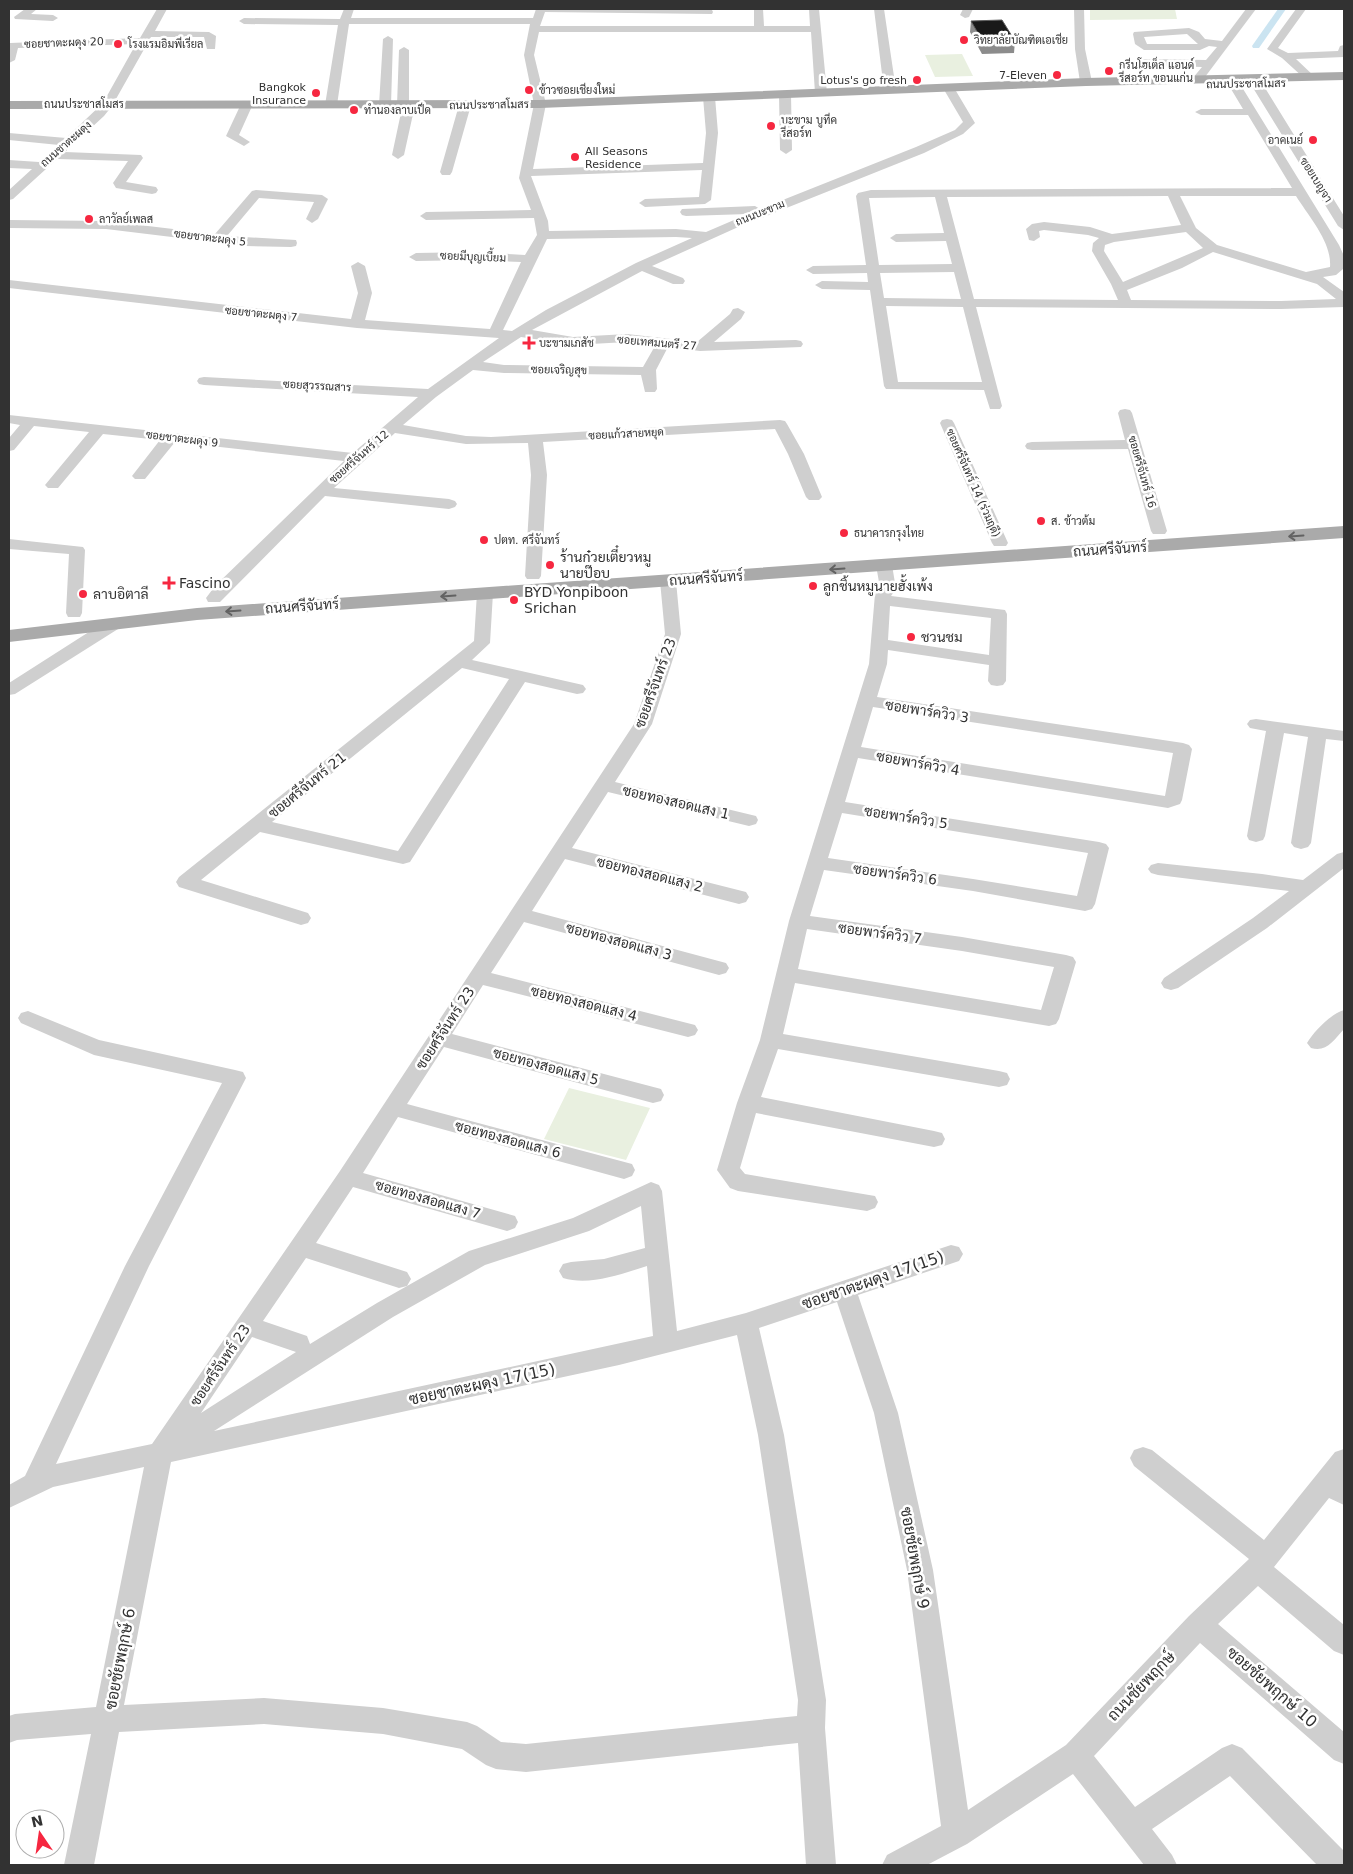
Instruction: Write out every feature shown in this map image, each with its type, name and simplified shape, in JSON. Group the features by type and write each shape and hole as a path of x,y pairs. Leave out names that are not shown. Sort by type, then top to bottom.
{"main road":[{"name":"ถนนประชาสโมสร","path":"9,105 540,104 1086,82 1344,76"},
{"name":"ถนนประชาสโมสร","path":"1059,84 1089,88 1344,82"},
{"name":"ถนนศรีจันทร์","path":"9,636 112,624 210,606 533,576 1344,518"},
{"name":"ถนนศรีจันทร์","path":"9,621 74,613 484,593 668,581 1344,532"}],"street":[{"path":"32,9 19,17 53,18"},
{"name":"ถนนชาตะผดุง","path":"9,195 100,114 108,104 162,9"},
{"path":"331,105 344,21 349,9"},
{"path":"418,21 422,9"},
{"path":"480,21 483,9"},
{"path":"495,333 530,259 544,235 542,221 525,178 540,104 530,55 533,25 541,9 708,12"},
{"path":"814,9 821,93"},
{"path":"879,9 890,90"},
{"path":"1080,9 1080,49 1086,82"},
{"path":"1198,79 1251,9"},
{"path":"1301,9 1272,49 1286,56 1309,77"},
{"path":"759,10 759,30"},
{"path":"244,21 480,21 533,25 816,30"},
{"path":"1202,42 1204,45 1200,47 1144,48 1140,44 1138,34 1189,32 1195,34 1202,42 1224,44"},
{"name":"ซอยชาตะผดุง 20","path":"9,60 14,45 205,34 210,36 210,47"},
{"path":"385,105 388,39"},
{"path":"1286,56 1342,54 1344,48"},
{"path":"398,155 406,105 404,50"},
{"path":"1144,62 1209,64"},
{"path":"1234,84 1333,245 1337,256 1336,269 1331,272 1305,276"},
{"name":"ซอยเบญจา","path":"1256,84 1344,226"},
{"name":"ถนนบะขาม","path":"516,333 641,266 705,236 920,150 959,132 968,123 968,120 949,88"},
{"path":"784,94 786,150"},
{"path":"645,203 706,200 712,133 709,97"},
{"path":"244,142 232,136 247,104"},
{"path":"446,172 465,105"},
{"path":"1201,112 1251,112"},
{"path":"9,136 69,142"},
{"path":"54,154 137,158 119,183 120,185 152,190"},
{"path":"9,164 42,166"},
{"path":"526,173 709,166"},
{"path":"1172,192 1188,228 1201,241 1212,248 1326,284 1344,301"},
{"path":"990,386 891,386 862,196 871,194 940,193 1300,192"},
{"path":"940,193 995,406"},
{"path":"218,239 256,194 322,198 312,219"},
{"path":"637,214 749,210 764,212"},
{"path":"426,216 539,214"},
{"name":"ซอยชาตะผดุง 5","path":"9,224 106,225 246,242 291,243"},
{"path":"1034,237 1032,229 1037,226 1044,226 1090,230 1111,238"},
{"path":"1126,304 1120,288 1098,252 1099,243 1111,238 1188,228"},
{"path":"651,231 721,229"},
{"path":"544,235 676,234 705,236"},
{"path":"896,238 950,236"},
{"path":"1120,288 1177,265 1212,248"},
{"name":"ซอยมีบุญเบี้ยม","path":"416,257 475,256 530,259"},
{"path":"357,324 365,293 358,266"},
{"path":"641,266 678,281"},
{"path":"813,270 958,268"},
{"name":"ซอยชาตะผดุง 7","path":"9,284 357,324 516,333"},
{"path":"1310,304 1322,293 1326,284"},
{"path":"822,285 875,286"},
{"path":"879,302 1310,304 1344,301"},
{"path":"700,347 736,316 738,312"},
{"name":"ซอยเทศมนตรี 27","path":"516,333 572,341 626,338 700,347 796,344"},
{"name":"ซอยศรีจันทร์ 12","path":"210,606 221,589 356,458 431,394 516,333"},
{"path":"608,382 649,381 651,362 664,343"},
{"name":"ซอยเจริญสุข","path":"470,365 649,381"},
{"name":"ซอยสุวรรณสาร","path":"204,381 431,394"},
{"name":"ซอยศรีจันทร์ 16","path":"1125,413 1159,531"},
{"name":"ซอยชาตะผดุง 9","path":"9,419 356,458"},
{"path":"9,447 30,422"},
{"name":"ซอยศรีจันทร์ 14 (ร่วมฤดี)","path":"947,423 1000,543"},
{"name":"ซอยแก้วสายหยุด","path":"393,428 466,440 535,439 780,424 796,454 814,497"},
{"path":"54,485 99,430"},
{"path":"140,476 170,438"},
{"path":"533,576 539,475 535,439"},
{"path":"1032,446 1134,444"},
{"path":"320,491 449,504"},
{"path":"9,544 77,550 74,613"},
{"path":"867,1202 738,1182 728,1170 748,1103 771,1040 799,921 878,664 883,597 878,590 879,566"},
{"name":"ซอยศรีจันทร์ 23","path":"160,1453 348,1176 643,724 673,634 668,581"},
{"name":"ซอยศรีจันทร์ 21","path":"301,918 186,882 482,643 484,593"},
{"path":"883,597 998,614 996,681"},
{"path":"9,690 112,624"},
{"path":"879,644 997,661"},
{"path":"458,662 577,689"},
{"path":"256,825 403,858 520,676"},
{"name":"ซอยพาร์ควิว 3","path":"866,702 1183,749 1173,800 1168,802 985,774"},
{"path":"1256,724 1344,736"},
{"path":"1256,836 1276,727"},
{"path":"1301,843 1318,732"},
{"name":"ซอยพาร์ควิว 4","path":"851,751 985,774"},
{"name":"ซอยทองสอดแสง 1","path":"604,785 748,820"},
{"name":"ซอยพาร์ควิว 5","path":"834,806 1099,848 1085,904 973,885"},
{"name":"ซอยทองสอดแสง 2","path":"560,851 740,896"},
{"path":"1171,983 1260,923 1344,858"},
{"name":"ซอยพาร์ควิว 6","path":"816,863 973,885"},
{"path":"1158,870 1262,880 1305,887"},
{"name":"ซอยทองสอดแสง 3","path":"520,914 719,968"},
{"name":"ซอยพาร์ควิว 7","path":"786,974 1049,1019 1066,962 962,944 799,921"},
{"name":"ซอยทองสอดแสง 4","path":"479,976 688,1030"},
{"path":"1318,1043 1344,1017"},
{"path":"28,1018 94,1047 235,1078 137,1266 35,1483"},
{"name":"ซอยทองสอดแสง 5","path":"439,1038 653,1095"},
{"path":"771,1040 999,1079"},
{"path":"748,1103 934,1139"},
{"name":"ซอยทองสอดแสง 6","path":"393,1108 624,1170"},
{"name":"ซอยทองสอดแสง 7","path":"348,1176 507,1222"},
{"path":"160,1453 302,1361 477,1258 581,1225 651,1191 666,1344"},
{"path":"300,1247 399,1279"},
{"path":"571,1270 586,1272 602,1269 657,1253"},
{"name":"ซอยชาตะผดุง 17(15)","path":"9,1497 49,1477 666,1344 746,1324 951,1254"},
{"name":"ซอยชัยพฤกษ์ 9","path":"844,1290 886,1413 920,1570 957,1834"},
{"path":"746,1324 771,1435 812,1700 811,1728 821,1865"},
{"path":"247,1325 298,1343"},
{"name":"ซอยชัยพฤกษ์ 6","path":"79,1865 160,1453"},
{"path":"1143,1458 1260,1563 1344,1642"},
{"name":"ถนนชัยพฤกษ์","path":"897,1865 957,1834 1076,1755 1199,1625 1336,1489 1344,1460"},
{"name":"ซอยชัยพฤกษ์ 10","path":"1199,1625 1344,1750"},
{"path":"9,1730 15,1727 108,1719 264,1712 383,1721 467,1736 496,1755 526,1758 811,1728"},
{"path":"1076,1755 1162,1865"},
{"path":"1132,1826 1232,1758 1337,1865"}],"green space":[{"path":"1090,9 1175,9 1177,19 1090,20"},
{"path":"962,54 973,76 935,77 925,55"},
{"path":"569,1088 650,1108 626,1160 544,1139"}],"building":[{"path":"1002,20 1015,41 983,42 971,21"}],"waterway":[{"path":"1256,46 1282,9"}],"place":[{"name":"วิทยาลัยบัณฑิตเอเชีย","path":"964,40"},
{"name":"โรงแรมอิมพีเรียล","path":"118,44"},
{"name":"กรีนโฮเต็ล แอนด์ รีสอร์ท ขอนแก่น","path":"1109,71"},
{"name":"7-Eleven","path":"1057,75"},
{"name":"Lotus's go fresh","path":"917,80"},
{"name":"ข้าวซอยเชียงใหม่","path":"529,90"},
{"name":"Bangkok Insurance","path":"316,93"},
{"name":"ทำนองลาบเป็ด","path":"354,110"},
{"name":"บะขาม บูทีค รีสอร์ท","path":"771,126"},
{"name":"อาคเนย์","path":"1313,140"},
{"name":"All Seasons Residence","path":"575,157"},
{"name":"ลาวัลย์เพลส","path":"89,219"},
{"name":"บะขามเภสัช","path":"529,343"},
{"name":"ส. ข้าวต้ม","path":"1041,521"},
{"name":"ธนาคารกรุงไทย","path":"844,533"},
{"name":"ปตท. ศรีจันทร์","path":"484,540"},
{"name":"ร้านก๋วยเตี๋ยวหมู นายป๊อบ","path":"550,565"},
{"name":"Fascino","path":"169,583"},
{"name":"ลูกชิ้นหมูนายฮั้งเพ้ง","path":"813,586"},
{"name":"ลาบอิตาลี","path":"83,594"},
{"name":"BYD Yonpiboon Srichan","path":"514,600"},
{"name":"ชวนชม","path":"911,637"}]}
